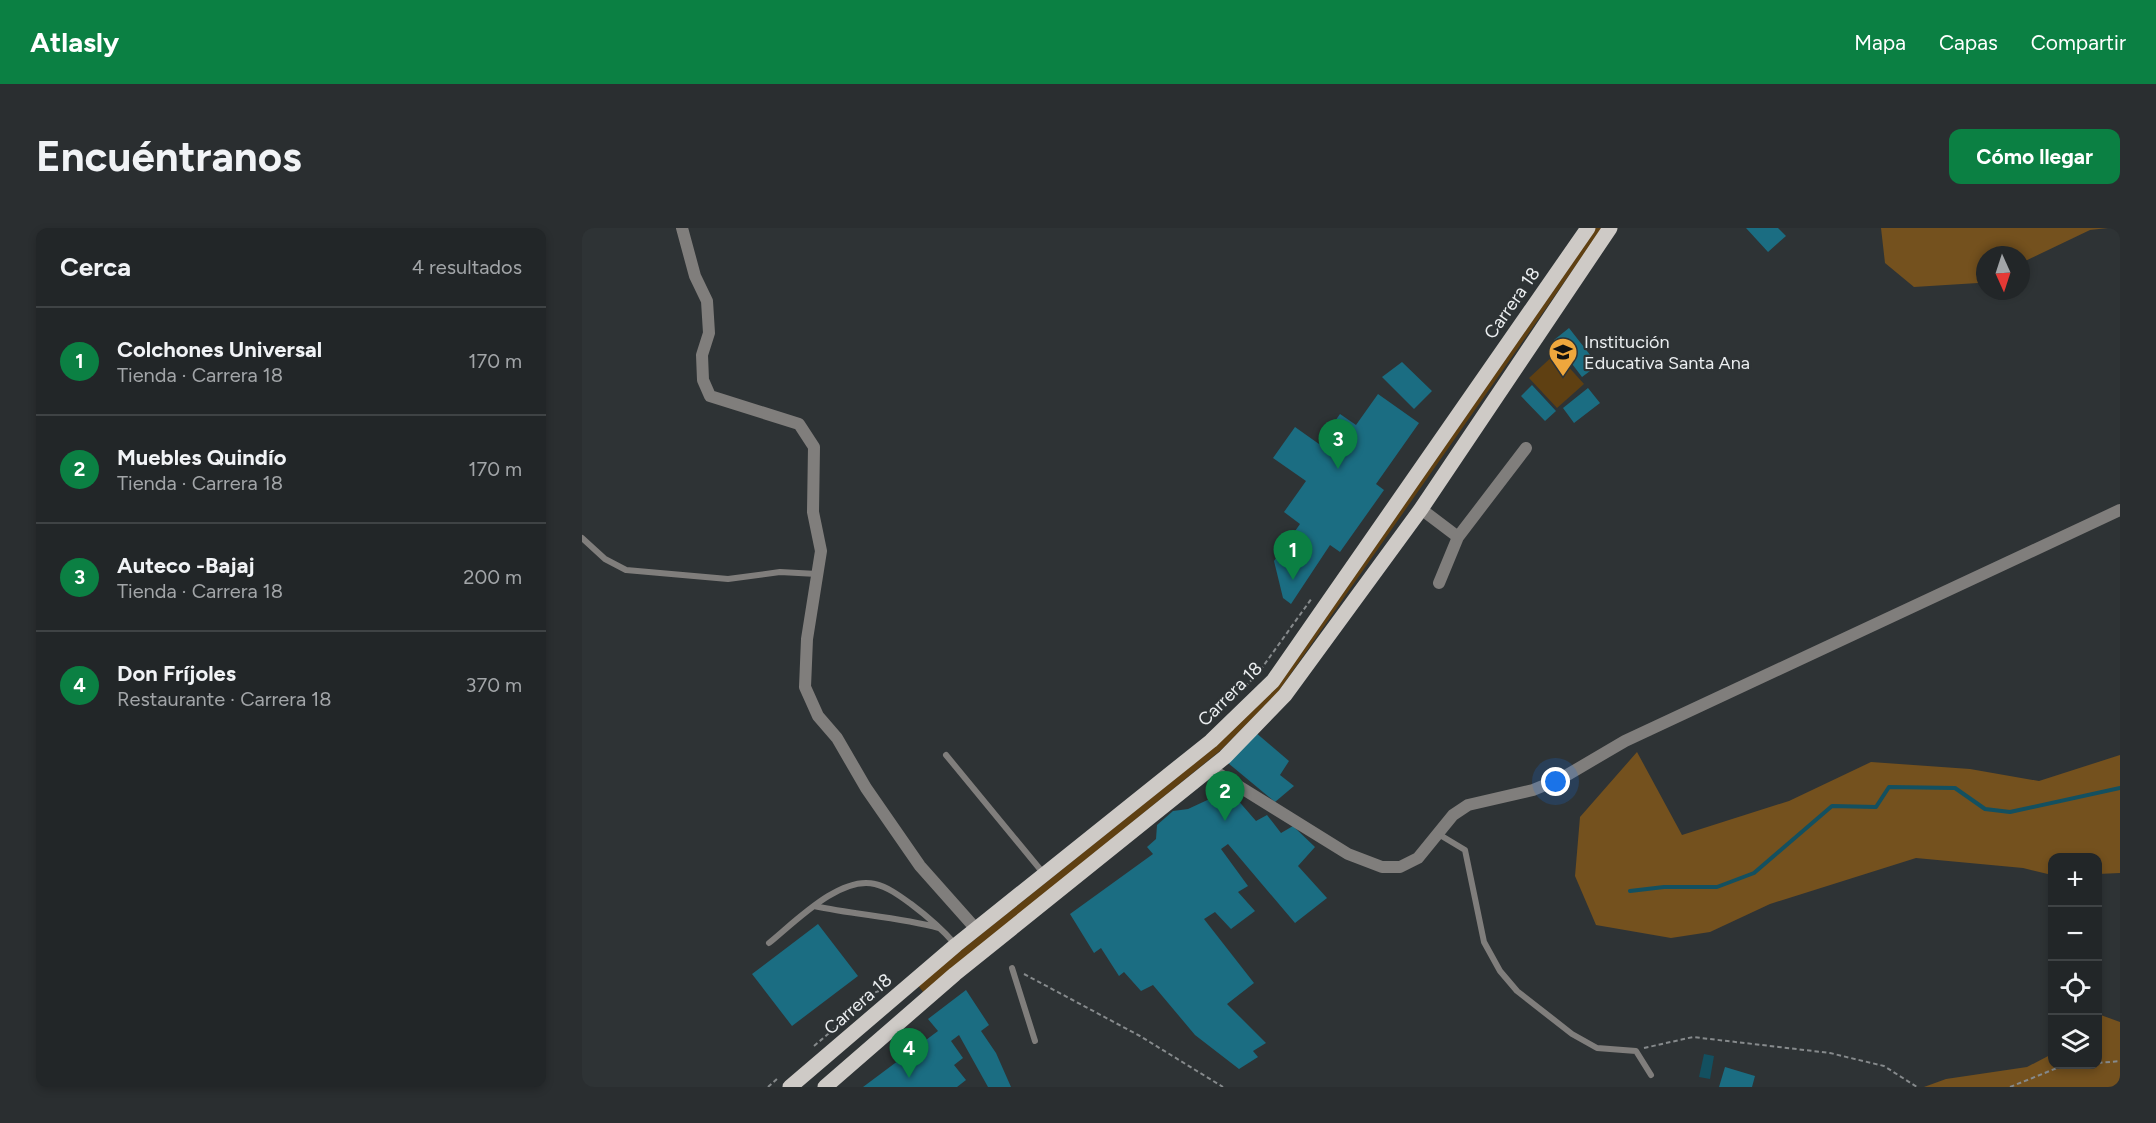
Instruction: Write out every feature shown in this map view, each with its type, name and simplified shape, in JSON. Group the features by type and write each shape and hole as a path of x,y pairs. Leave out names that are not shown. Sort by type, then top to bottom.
{"main road":[{"name":"Carrera 18","path":"790,1087 956,945 1211,741 1274,681 1588,228"},
{"name":"Carrera 18","path":"825,1087 955,974 1211,769 1285,695 1421,509 1610,228"}],"street":[{"path":"682,228 695,276 707,301 709,333 702,355 703,380 710,396 799,424 814,447 813,512 821,551 804,670 810,699 818,716 842,745 866,788 920,866 976,929"},
{"path":"1439,582 1458,537 1526,448"},
{"path":"1421,509 1458,537"},
{"path":"1211,769 1365,863 1382,867 1400,867 1418,858 1440,835 1453,815 1468,805 1533,790 1562,777 1625,741 2120,510"}],"lane":[{"path":"582,538 605,559 626,570 728,579 780,572 817,574"},
{"path":"945,755 1044,875"},
{"path":"1440,835 1465,850 1484,942 1500,971 1517,991 1572,1034 1597,1048 1636,1051 1651,1075"},
{"path":"769,943 832,893 860,883 874,884 903,898 956,945"},
{"path":"814,906 846,913 908,920 939,928"},
{"path":"1012,968 1035,1041"}],"path":[{"path":"1012,968 1140,1036 1223,1087"},
{"path":"1636,1051 1671,1040 1693,1037 1830,1053 1884,1066 1917,1087"},
{"path":"2102,1063 2120,1061"},
{"path":"2010,1087 2055,1069"}],"shaded area":[{"path":"1595,228 1602,228 1278,692 1221,750 923,992 918,985 1216,746 1277,685"},
{"path":"1881,228 2108,228 2090,230 2030,259 2030,246 1976,246 1976,283 1914,287 1885,263"},
{"path":"1556,353 1584,384 1557,408 1529,378"},
{"path":"1637,752 1682,835 1789,801 1871,762 1970,769 2039,781 2120,755 2120,873 2102,874 2102,853 2048,853 2048,874 2023,868 1916,858 1770,904 1710,932 1671,938 1596,925 1575,876 1580,817"},
{"path":"2102,1015 2120,1022 2120,1087 1924,1087 1946,1079 2027,1067 2048,1056 2048,1069 2102,1069"}],"water":[{"path":"1704,1054 1714,1056 1710,1079 1699,1077"}],"building":[{"path":"1746,228 1778,228 1786,236 1768,252"},
{"path":"1569,328 1598,365 1582,377 1554,340"},
{"path":"1402,362 1432,391 1414,409 1382,377"},
{"path":"1532,385 1556,411 1545,421 1521,396"},
{"path":"1588,388 1600,403 1574,423 1563,408"},
{"path":"1378,394 1419,423 1376,484 1384,490 1340,552 1330,545 1291,604 1283,598 1274,561 1300,524 1284,512 1306,481 1273,458 1295,427 1319,444 1340,414 1356,425"},
{"path":"1255,732 1289,761 1280,775 1294,786 1275,802 1228,763"},
{"path":"1229,790 1256,821 1267,815 1281,833 1293,826 1315,847 1298,866 1327,898 1295,923 1228,844 1221,849 1248,886 1238,892 1255,911 1231,929 1215,912 1204,919 1254,983 1227,1004 1266,1043 1253,1051 1258,1057 1239,1069 1195,1035 1153,985 1141,991 1124,972 1119,976 1101,948 1094,953 1070,914 1153,854 1147,847 1156,839 1157,825 1173,811 1188,809"},
{"path":"818,924 858,976 792,1026 752,974"},
{"path":"966,990 989,1025 981,1031 996,1053 1011,1087 988,1087 959,1035 951,1041 963,1058 954,1065 966,1080 957,1087 863,1087 938,1031 928,1019"},
{"path":"1725,1067 1755,1076 1752,1087 1719,1087"}],"waterway":[{"path":"1630,891 1664,887 1717,887 1754,873 1832,806 1876,807 1889,787 1955,788 1985,809 2010,812 2120,788"}],"place":[{"name":"Institución Educativa Santa Ana","path":"1563,378"},
{"name":"Auteco -Bajaj","path":"1338,469"},
{"name":"Colchones Universal","path":"1293,580"},
{"name":"Muebles Quindío","path":"1225,821"},
{"name":"Don Fríjoles","path":"909,1078"}]}
